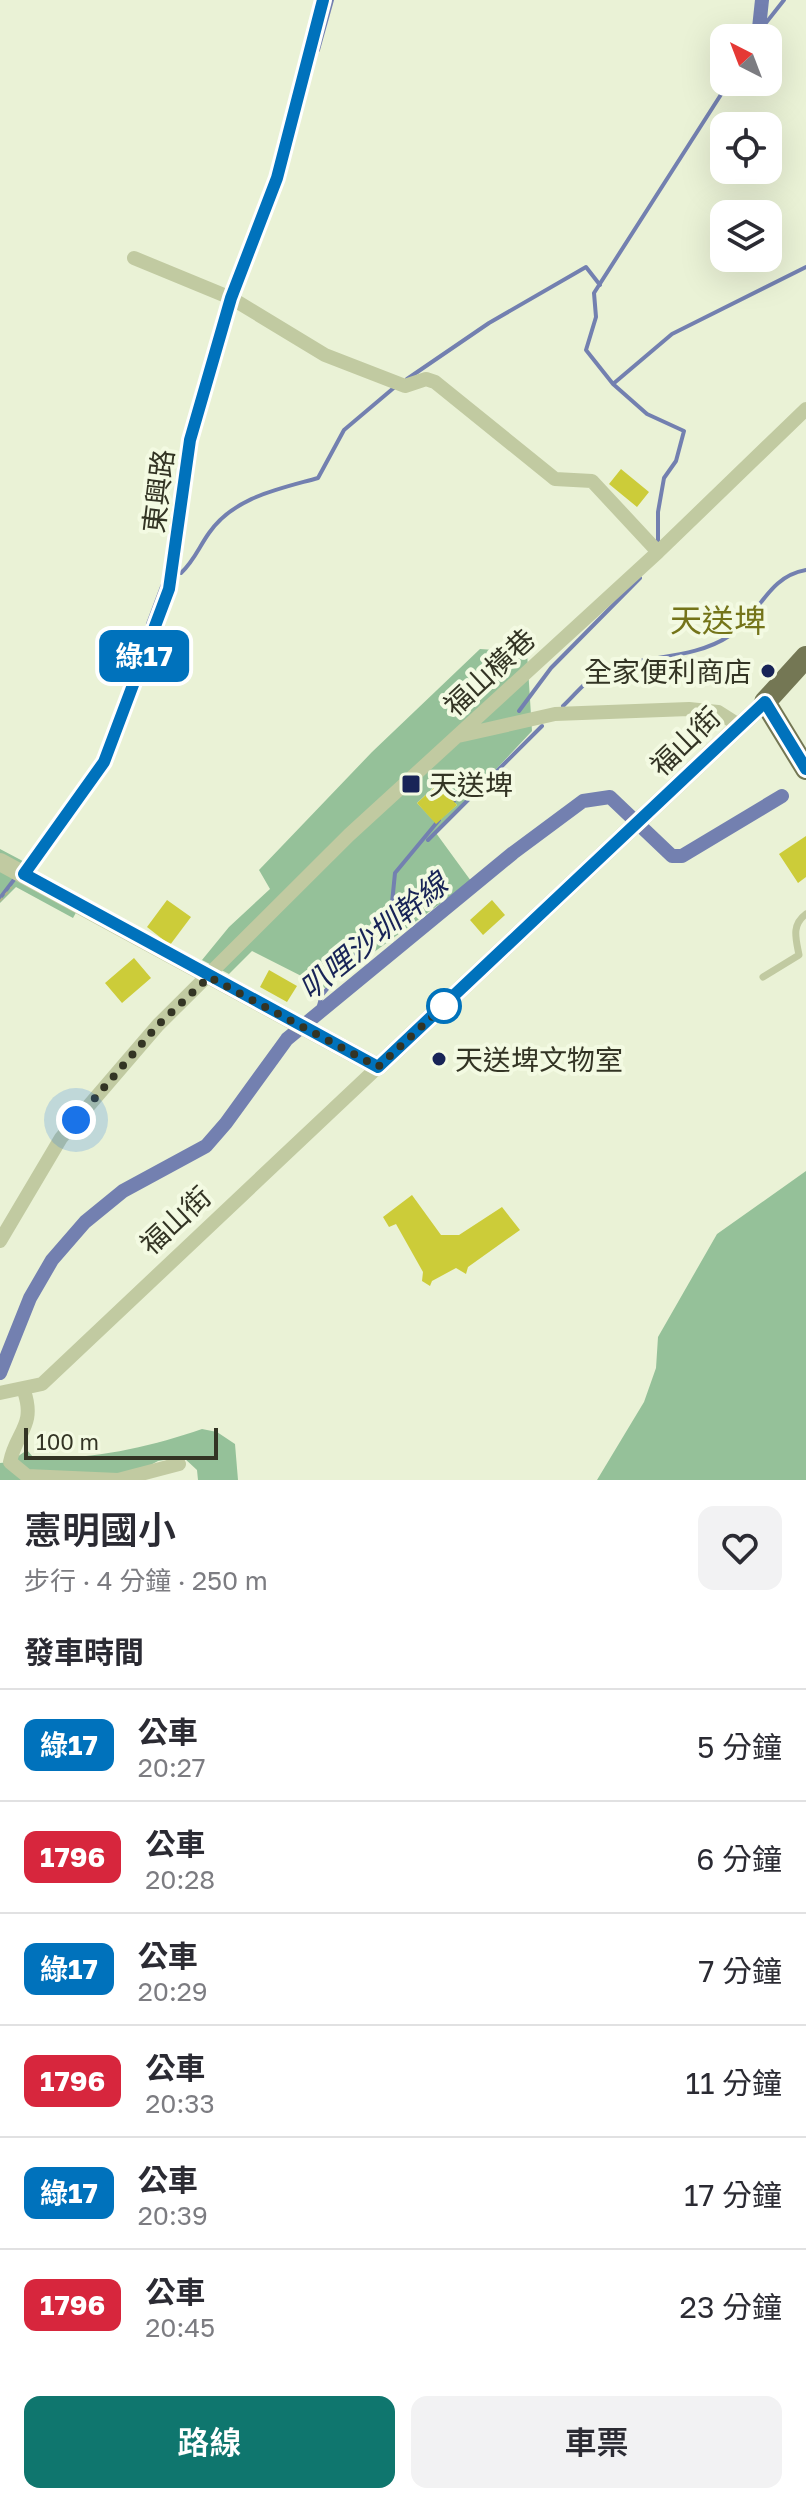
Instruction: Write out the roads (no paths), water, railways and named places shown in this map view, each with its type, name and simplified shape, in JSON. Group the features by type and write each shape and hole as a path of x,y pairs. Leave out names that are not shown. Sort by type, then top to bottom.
{"main road":[{"path":"806,657 765,702 806,769"}],"street":[{"name":"東興路","path":"24,874 104,762 169,589 190,440 231,298 277,178 324,0"},
{"path":"134,258 231,298 325,355 405,386 426,379 435,382 473,416 555,479 592,481 658,552"},
{"name":"福山橫巷","path":"209,977 349,835 658,552 806,409"},
{"path":"506,692 511,724"},
{"name":"福山街","path":"0,1393 24,1391 42,1384 638,826 765,702"},
{"path":"457,736 555,714 689,709 718,712 740,726"},
{"path":"0,862 301,1028 378,1067"},
{"path":"0,1241 26,1192 90,1101 158,1025 209,977"},
{"path":"24,1391 29,1404 27,1427 12,1450 10,1462 15,1470 27,1476 118,1480 158,1471"},
{"path":"143,1480 171,1463 179,1464"}],"lane":[{"path":"763,977 799,955 795,932 798,920 806,914"}],"waterway":[{"path":"318,50 332,0"},
{"path":"759,24 762,0"},
{"path":"765,24 784,0"},
{"path":"613,384 586,350 596,317 594,293 720,96"},
{"path":"407,379 489,323 586,267 600,285"},
{"path":"658,543 658,512 664,478 676,461 684,431 647,414 613,384 672,334 806,267"},
{"path":"181,573 209,533 231,511 258,496 318,478 344,430 396,386"},
{"path":"563,706 599,673 631,663 699,650 729,636 740,628 781,580 806,570"},
{"path":"519,711 551,668 640,578"},
{"path":"148,624 163,584"},
{"path":"428,840 542,726"},
{"path":"452,804 459,793"},
{"name":"叭哩沙圳幹線","path":"0,1373 30,1298 52,1260 85,1222 123,1191 206,1146 287,1039 513,853 583,801 610,797 672,856 682,856 782,796"},
{"path":"316,1016 322,995 391,913 395,873 439,820"},
{"path":"0,898 16,877"}],"place":[{"name":"全家便利商店","path":"768,671"},
{"name":"天送埤","path":"411,784"},
{"name":"天送埤文物室","path":"439,1059"}],"district":[{"name":"天送埤","path":"718,620"}]}
